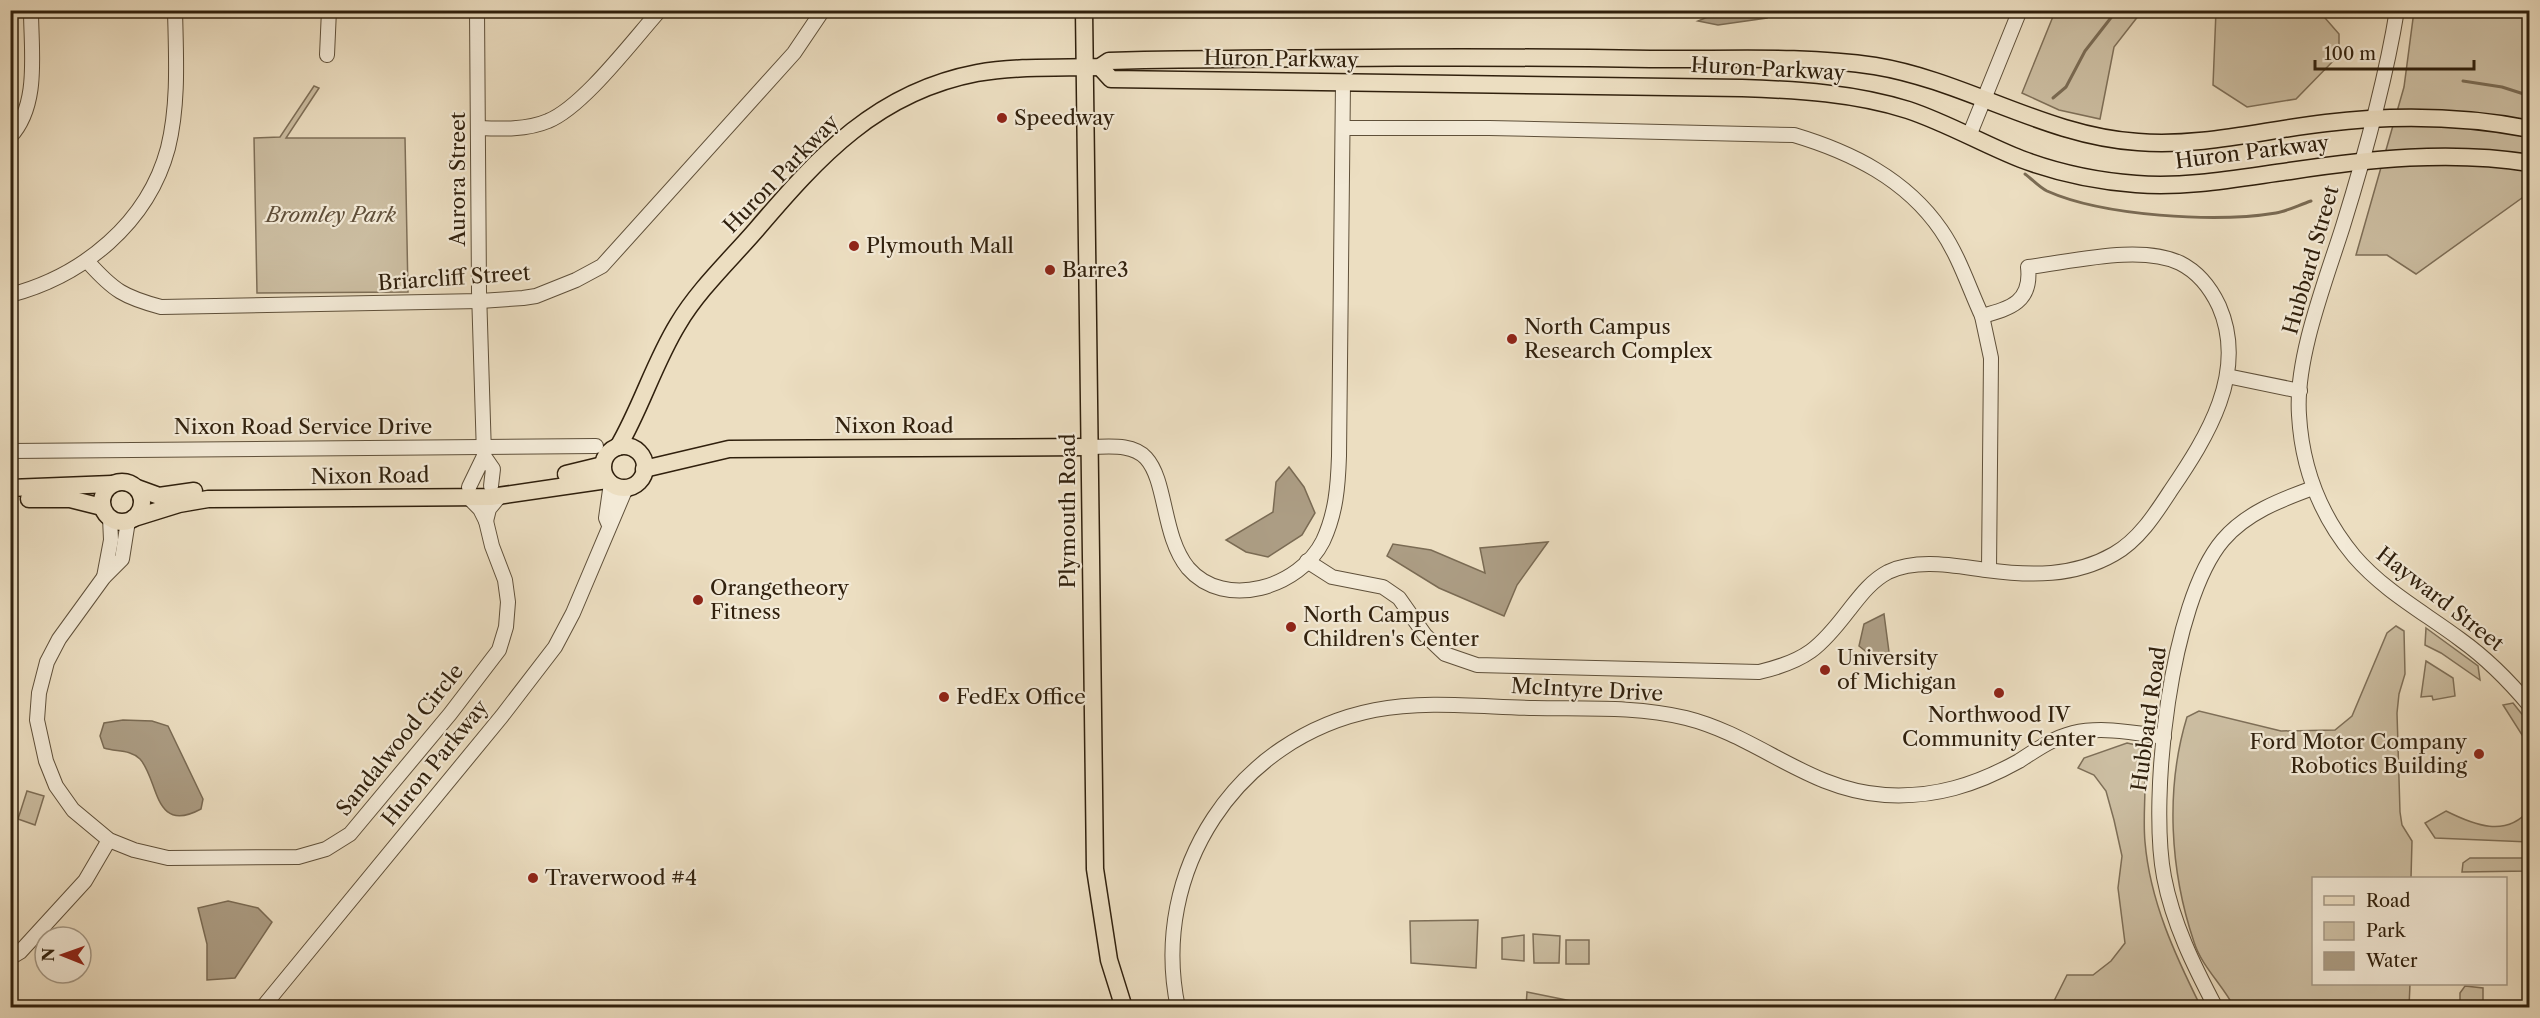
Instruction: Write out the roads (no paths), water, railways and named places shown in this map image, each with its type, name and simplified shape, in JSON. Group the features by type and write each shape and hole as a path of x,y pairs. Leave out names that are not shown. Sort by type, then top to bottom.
{"main road":[{"name":"Plymouth Road","path":"1084,10 1093,67 1089,447 1095,869 1109,960 1124,1008"},
{"path":"1343,82 1348,66 1359,58"},
{"name":"Huron Parkway","path":"618,447 653,371 679,322 781,200 833,146 883,107 943,82 977,74 1014,69 1093,67 1109,61 1629,58 1806,62 1874,66 1925,78 2070,131 2139,142 2196,142 2317,124 2374,119 2466,121 2529,129"},
{"path":"1628,87 1629,58"},
{"name":"Huron Parkway","path":"1093,67 1112,79 1798,90 1851,95 1910,111 2045,167 2087,178 2137,184 2203,183 2362,162 2462,156 2529,163"},
{"name":"Huron Parkway","path":"642,460 639,430 653,371"},
{"path":"618,447 632,448 642,460 638,482 612,479 608,453 618,447"},
{"name":"Nixon Road","path":"642,460 699,455 729,449 1089,447"},
{"name":"Nixon Road","path":"131,519 179,504 208,499 465,494 612,479"},
{"path":"10,488 126,482 137,488 142,501 131,519 116,521 106,513 70,499 10,499"},
{"path":"106,513 103,494 112,484"},
{"name":"Nixon Road","path":"137,488 159,496 231,488 465,494"}],"street":[{"path":"10,137 18,128 28,106 31,10"},
{"path":"10,295 41,287 88,262 125,227 150,191 168,150 175,108 175,10"},
{"path":"327,55 329,10"},
{"name":"Aurora Street","path":"465,494 484,452 477,10"},
{"path":"479,128 508,129 548,122 577,104 660,10"},
{"name":"Briarcliff Street","path":"88,262 109,285 128,298 161,308 480,302 536,296 576,280 602,266 794,53 823,10"},
{"path":"1969,136 2020,10"},
{"name":"Hubbard Street","path":"2313,489 2299,422 2300,391 2315,315 2374,119 2397,10"},
{"path":"1089,447 1132,448 1146,458 1155,476 1176,550 1189,569 1209,585 1238,591 1265,588 1288,577 1307,561 1322,542 1338,500 1343,82"},
{"path":"1343,128 1488,128 1794,135 1831,146 1868,164 1899,186 1940,228 1955,255 1982,316 1991,358 1989,570"},
{"path":"1307,561 1332,578 1383,587 1399,598 1425,635 1445,654 1477,665 1759,672 1791,664 1818,647 1867,587 1888,573 1913,565 1937,564 2050,574 2085,567 2115,554 2142,531 2186,469 2210,430 2227,376 2226,323 2215,298 2200,277 2180,263 2159,256 2100,257 2028,267 2029,280 2025,294 2019,301 2012,307 1982,316"},
{"path":"2227,376 2300,391"},
{"name":"Nixon Road Service Drive","path":"10,451 484,452 596,446"},
{"name":"Aurora Street","path":"484,452 493,469 495,492"},
{"name":"Huron Parkway","path":"262,1008 532,679 573,613 609,525 606,518 612,479"},
{"name":"Hayward Street","path":"2313,489 2339,538 2373,576 2463,641 2498,672 2529,706"},
{"name":"Hubbard Road","path":"2216,1008 2183,940 2164,876 2158,812 2164,737 2176,662 2188,613 2209,558 2225,538 2256,513 2313,489"},
{"path":"486,521 495,492"},
{"name":"Sandalwood Circle","path":"131,519 122,559 104,576 59,639 47,662 39,693 37,720 40,744 56,786 73,810 109,840 134,850 168,858 298,857 326,849 350,834 450,714 498,650 506,627 508,602 505,580 492,546 486,521 480,509 465,494"},
{"name":"Sandalwood Circle","path":"104,576 111,540 106,513"},
{"name":"McIntyre Drive","path":"1178,1008 1172,970 1175,913 1196,844 1226,799 1262,762 1287,744 1342,719 1385,709 1433,706 1622,709 1664,713 1714,727 1796,769 1840,788 1907,795 1947,791 1977,782 2072,733 2099,730 2164,737"},
{"path":"10,958 20,952 86,881 109,840"}],"water":[{"path":"1722,11 1771,11 1767,18 1718,25 1698,21"},
{"path":"1289,467 1304,487 1315,513 1302,535 1268,557 1246,552 1226,540 1273,512 1276,482"},
{"path":"1548,542 1517,585 1504,616 1439,588 1387,556 1393,544 1431,550 1485,573 1480,548"},
{"path":"1884,614 1889,652 1878,661 1859,646 1864,624"},
{"path":"123,720 152,721 168,726 203,799 201,809 185,815 174,815 166,810 140,759 127,752 104,748 100,736 104,723"},
{"path":"228,901 258,908 272,922 235,978 207,980 207,944 198,908"}],"waterway":[{"path":"2053,98 2066,87 2085,51 2117,10"},
{"path":"2463,81 2502,87 2530,96"},
{"path":"2025,174 2047,191 2070,200 2128,212 2192,217 2251,216 2280,212 2311,201"}],"place":[{"name":"Speedway","path":"1002,118"},
{"name":"Plymouth Mall","path":"854,246"},
{"name":"Barre3","path":"1050,270"},
{"name":"North Campus Research Complex","path":"1512,339"},
{"name":"Orangetheory Fitness","path":"698,600"},
{"name":"North Campus Children's Center","path":"1291,627"},
{"name":"University of Michigan","path":"1825,670"},
{"name":"Northwood IV Community Center","path":"1999,693"},
{"name":"FedEx Office","path":"944,697"},
{"name":"Ford Motor Company Robotics Building","path":"2479,754"},
{"name":"Traverwood #4","path":"533,878"}],"park label":[{"name":"Bromley Park","path":"331,215"}]}
